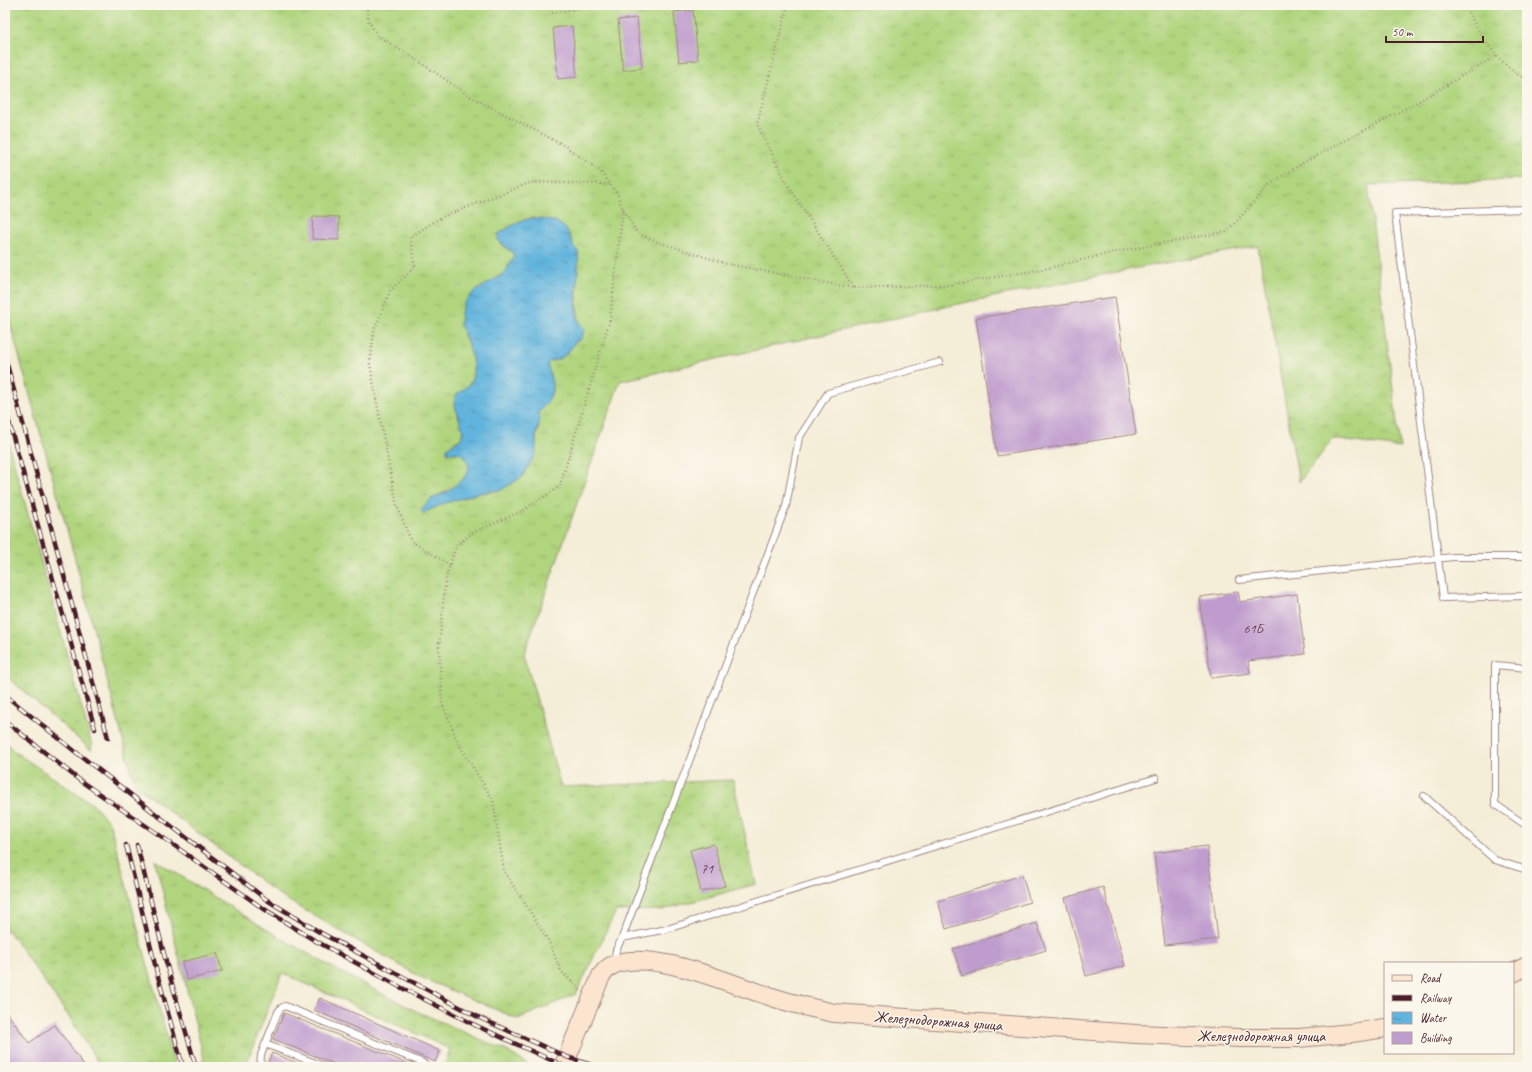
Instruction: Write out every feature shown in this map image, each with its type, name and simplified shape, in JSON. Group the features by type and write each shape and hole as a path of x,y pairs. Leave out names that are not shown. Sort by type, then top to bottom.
{"street":[{"name":"Железнодорожная улица","path":"614,964 644,961 688,969 795,1005 834,1013 1136,1034 1240,1038 1298,1038 1384,1028"},
{"path":"564,1067 601,976 607,968 614,964"},
{"path":"1514,973 1527,966"}],"lane":[{"path":"1527,209 1396,213 1443,598 1527,596"},
{"path":"614,964 616,950 622,938 786,506 799,438 828,393 940,362"},
{"path":"1239,580 1438,558 1527,557"},
{"path":"1527,668 1495,665 1495,804 1527,826"},
{"path":"622,938 667,929 1156,778"},
{"path":"1424,796 1495,860 1527,870"},
{"path":"260,1067 260,1060 265,1044 278,1012 285,1006 423,1063 426,1067"},
{"path":"265,1044 326,1067"}],"path":[{"path":"367,5 368,20 378,36 423,64 468,95 565,146 600,172 617,194 623,209 637,233 655,241 728,264 854,288 947,285 1044,270 1119,251 1226,232 1269,184 1303,163 1414,104 1496,56"},
{"path":"552,13 599,5"},
{"path":"781,5 787,8 757,124 786,182 854,288"},
{"path":"1465,5 1477,29 1496,56 1518,75 1527,80"},
{"path":"450,564 411,541 397,506 370,364 374,331 390,291 415,267 410,237 442,216 532,182 610,184"},
{"path":"591,1002 561,971 548,940 504,871 493,800 458,744 442,703 439,646 446,577 456,546 472,533 524,510 560,486 610,320 623,209"}],"green space":[{"path":"5,5 1527,5 1527,179 1368,185 1400,448 1333,439 1299,482 1258,246 1127,270 953,305 620,381 524,654 561,787 733,780 756,884 662,910 616,911 576,994 518,1019 420,977 282,897 135,785 74,555 5,305","holes":["532,218 556,221 571,238 573,247 578,251 577,295 581,339 575,342 564,356 547,364 553,390 543,407 538,412 539,428 536,436 536,442 522,477 491,492 478,493 421,510 431,500 463,480 469,470 468,463 463,454 447,452 452,443 461,439 463,429 457,412 457,395 469,385 474,369 471,353 460,324 474,292 505,273 514,257 513,253 503,246 498,234 520,221"]},
{"path":"5,431 92,745 91,750 5,675"},
{"path":"5,742 15,752 95,806 110,824 175,1067 101,1067 67,1014 8,930 5,932"},
{"path":"155,860 269,931 340,972 416,1011 507,1051 531,1067 444,1067 450,1049 282,973 248,1059 251,1067 206,1067"}],"water":[{"path":"532,218 550,220 564,227 574,247 578,251 576,300 578,318 581,326 585,328 581,339 575,342 564,356 547,364 552,384 551,395 548,401 538,412 540,419 536,436 536,453 522,477 501,490 478,493 445,503 423,513 420,510 431,499 447,492 464,478 469,470 464,455 447,452 447,448 461,439 463,430 454,403 456,395 470,384 473,376 473,363 470,350 460,324 461,312 464,303 474,292 505,273 514,257 513,253 498,240 498,234 520,221"}],"building":[{"path":"693,10 698,60 679,62 674,12"},
{"path":"637,18 642,68 623,70 618,20"},
{"path":"572,26 577,77 558,79 553,28"},
{"path":"313,216 339,217 339,240 312,239"},
{"path":"1115,297 1136,434 997,456 976,318"},
{"path":"1238,592 1240,602 1297,594 1305,654 1248,661 1250,673 1211,678 1199,597"},
{"path":"714,844 725,886 701,892 690,850"},
{"path":"1207,846 1218,939 1165,945 1154,853"},
{"path":"1022,875 1030,902 946,929 938,901"},
{"path":"1103,887 1125,966 1086,976 1065,898"},
{"path":"1037,923 1046,950 962,976 953,949"},
{"path":"217,953 222,971 187,980 182,962"},
{"path":"320,998 440,1051 435,1062 314,1010"},
{"path":"5,1010 29,1043 55,1025 85,1067 5,1067"},
{"path":"284,1013 416,1067 342,1067 273,1039"},
{"path":"272,1053 307,1067 266,1067"}],"railway":[{"path":"5,357 108,738"},
{"path":"5,408 95,729"},
{"path":"5,695 77,753 267,900 321,933 480,1018 567,1057 597,1067"},
{"path":"5,721 82,782 261,907 314,940 402,988 477,1026 566,1067"},
{"path":"126,845 157,973 183,1067"},
{"path":"137,845 168,970 196,1067"}]}
